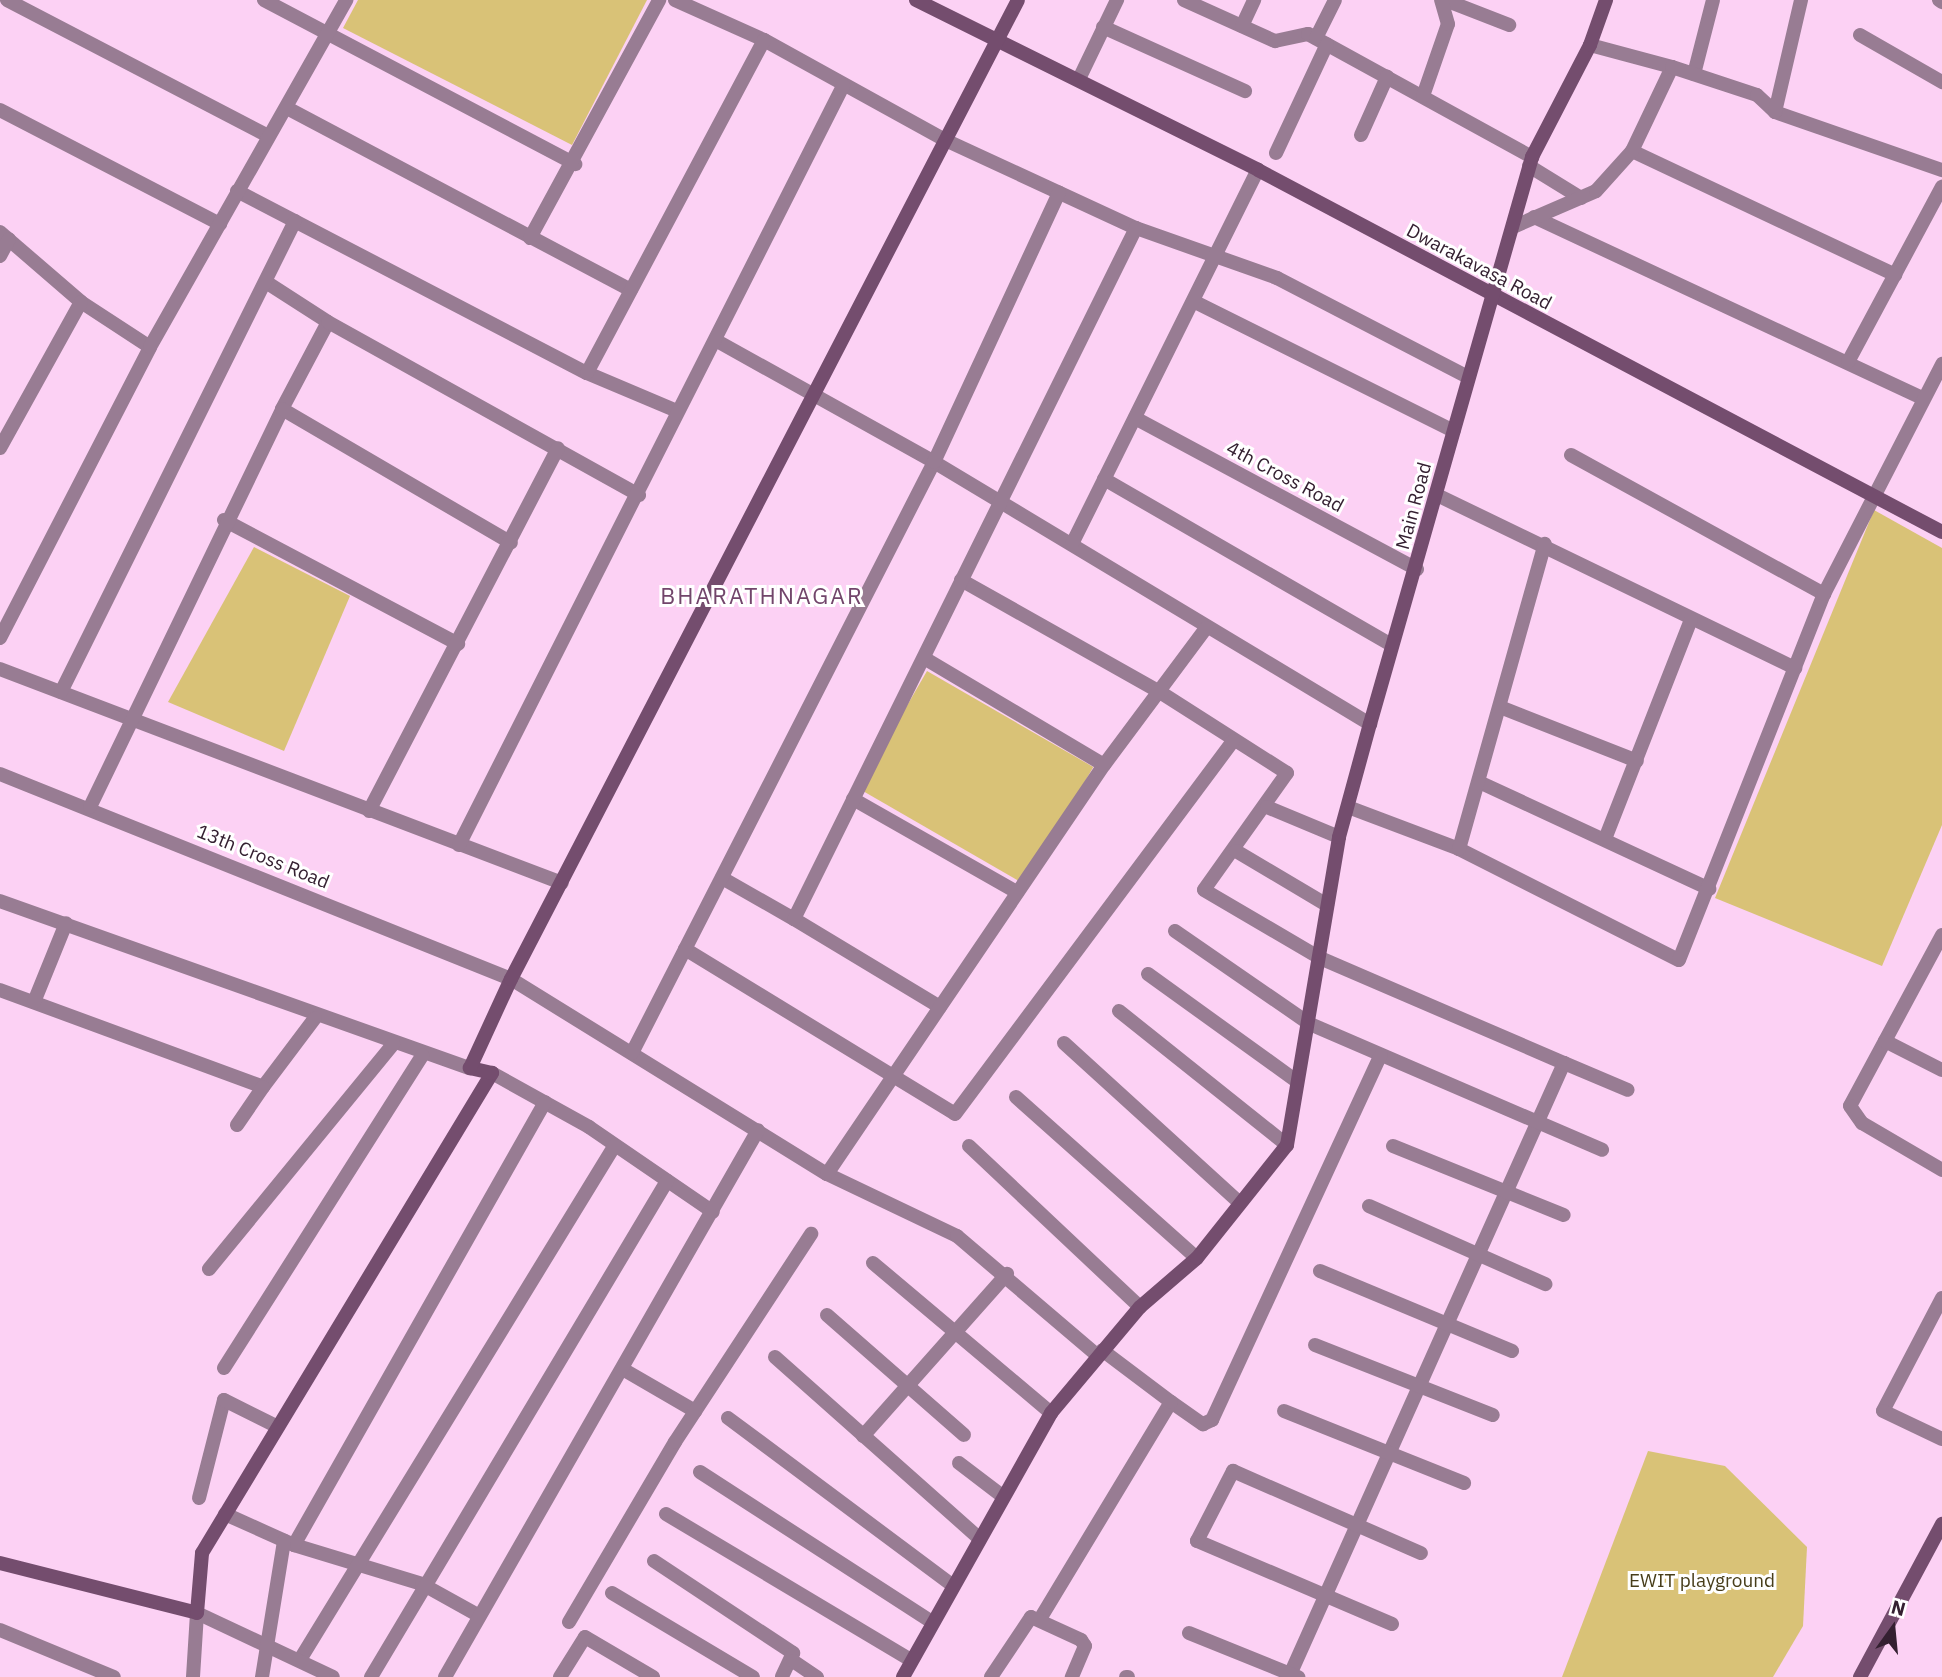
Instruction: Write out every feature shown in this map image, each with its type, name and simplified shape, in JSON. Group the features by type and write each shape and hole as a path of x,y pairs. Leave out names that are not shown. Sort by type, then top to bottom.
{"street":[{"path":"7,0 268,136"},
{"path":"264,0 575,164"},
{"path":"0,638 150,347 268,136 329,36 346,0"},
{"path":"530,238 575,164 659,0"},
{"path":"675,0 764,40 943,139 1136,228 1217,259 1277,278 1468,377"},
{"name":"Dwarakavasa Road","path":"916,0 1258,170 1492,296 1874,493 1942,532"},
{"path":"470,1068 511,979 1017,0"},
{"path":"1079,79 1117,0"},
{"path":"1241,26 1254,0"},
{"path":"1276,153 1322,41 1335,0"},
{"path":"1443,0 1509,25"},
{"path":"1423,96 1448,24 1443,0"},
{"name":"Main Road","path":"1287,1145 1296,1080 1310,1024 1339,837 1392,645 1417,569 1530,161 1590,45 1606,0"},
{"path":"1694,74 1712,0"},
{"path":"1775,112 1801,0"},
{"path":"1192,2 1275,41 1322,41 1423,96 1530,161 1581,198"},
{"path":"1103,27 1245,91"},
{"path":"1860,35 1942,82"},
{"path":"587,373 764,40"},
{"path":"1590,45 1672,67 1757,95 1775,112 1942,170"},
{"path":"1513,227 1597,191 1632,151 1672,67"},
{"path":"1362,135 1387,77"},
{"path":"459,845 639,495 677,411 717,341 843,86"},
{"path":"287,108 631,290"},
{"path":"0,110 220,224"},
{"path":"1632,151 1895,275"},
{"path":"1072,544 1217,259 1258,170"},
{"path":"1848,362 1942,187"},
{"path":"237,191 587,373 677,411"},
{"path":"632,1053 934,462 1059,193"},
{"path":"1534,217 1922,398"},
{"path":"61,692 269,284 295,221"},
{"path":"794,919 1136,228"},
{"path":"0,256 5,235 81,302 150,347"},
{"path":"269,284 328,322 639,495"},
{"path":"0,448 81,302"},
{"path":"1195,302 1454,432"},
{"path":"90,807 133,720 224,520 328,322"},
{"path":"717,341 934,462 1206,628 1370,724"},
{"path":"1348,807 1459,849 1679,960 1824,594 1922,398 1942,364"},
{"path":"282,409 511,542"},
{"name":"4th Cross Road","path":"1135,418 1417,569"},
{"path":"369,811 558,448"},
{"path":"1571,455 1824,594"},
{"path":"1104,479 1392,645"},
{"path":"1437,495 1545,544 1692,620 1795,668"},
{"path":"224,520 458,644"},
{"path":"1459,849 1545,544"},
{"path":"961,580 1163,694 1287,773 1236,851 1204,890 1320,958 1628,1090"},
{"path":"1605,839 1692,620"},
{"path":"827,1174 896,1076 1104,765 1163,694 1206,628"},
{"path":"924,658 1104,765"},
{"path":"0,668 562,883"},
{"path":"1500,707 1637,761"},
{"path":"685,950 896,1076 954,1114 1233,741"},
{"name":"13th Cross Road","path":"0,774 90,807 511,979 827,1174 942,1226 1007,1274 1100,1352 1203,1424 1212,1420 1381,1055"},
{"path":"1479,782 1709,889"},
{"path":"853,799 1017,892"},
{"path":"1267,807 1339,837"},
{"path":"1236,851 1327,905"},
{"path":"722,878 940,1007"},
{"path":"0,901 66,923 314,1018 422,1056 492,1073 615,1145 713,1212"},
{"path":"34,1002 66,923"},
{"path":"1175,931 1310,1024 1537,1125 1602,1150"},
{"path":"1942,935 1850,1106 1862,1123 1942,1170"},
{"path":"1148,974 1296,1080"},
{"path":"0,990 263,1087"},
{"path":"902,1677 1001,1495 1051,1413 1140,1307 1197,1258 1287,1145 1118,1011"},
{"path":"237,1125 314,1018"},
{"path":"1885,1041 1942,1070"},
{"path":"1064,1043 1240,1203"},
{"path":"209,1269 393,1044"},
{"path":"225,1368 422,1056"},
{"path":"1189,1633 1293,1676 1326,1598 1394,1453 1564,1063"},
{"path":"193,1677 202,1553 492,1073"},
{"path":"1016,1097 1197,1258"},
{"path":"262,1677 266,1643 289,1543 545,1102"},
{"path":"445,1677 478,1615 626,1371 758,1130"},
{"path":"301,1658 360,1566 436,1430 615,1145"},
{"path":"969,1146 1140,1307"},
{"path":"1393,1146 1564,1215"},
{"path":"371,1677 422,1584 667,1181"},
{"path":"1369,1206 1545,1284"},
{"path":"569,1622 695,1411 811,1234"},
{"path":"873,1264 1051,1413"},
{"path":"1320,1271 1512,1351"},
{"path":"863,1436 1007,1274"},
{"path":"1942,1298 1883,1411 1942,1439"},
{"path":"827,1315 910,1383 964,1435"},
{"path":"1315,1345 1493,1415"},
{"path":"775,1357 978,1537"},
{"path":"626,1371 695,1411"},
{"path":"199,1498 223,1400 278,1427"},
{"path":"1040,1619 1171,1402"},
{"path":"1284,1411 1464,1483"},
{"path":"728,1418 952,1585"},
{"path":"959,1463 1001,1495"},
{"path":"1392,1624 1197,1541 1233,1471 1421,1553"},
{"path":"700,1472 932,1622"},
{"path":"225,1514 289,1543 422,1584 478,1615"},
{"path":"666,1514 911,1660"},
{"path":"1860,1677 1942,1524"},
{"path":"654,1561 793,1653 793,1661 782,1677"},
{"path":"0,1563 198,1613 301,1658 333,1677"},
{"path":"612,1592 753,1677"},
{"path":"991,1677 1024,1620 1040,1619 1085,1646 1072,1677"},
{"path":"0,1630 114,1677"},
{"path":"560,1677 585,1637 653,1677"},
{"path":"793,1661 817,1677"}],"green space":[{"path":"358,0 647,0 572,145 343,28"},
{"path":"1874,510 1942,548 1942,825 1882,966 1715,898"},
{"path":"254,547 350,596 284,751 168,702"},
{"path":"927,671 1093,767 1025,885 859,789"},
{"name":"EWIT playground","path":"1648,1451 1725,1466 1807,1547 1803,1626 1773,1677 1562,1677"}],"district":[{"name":"BHARATHNAGAR","path":"762,595"}]}
